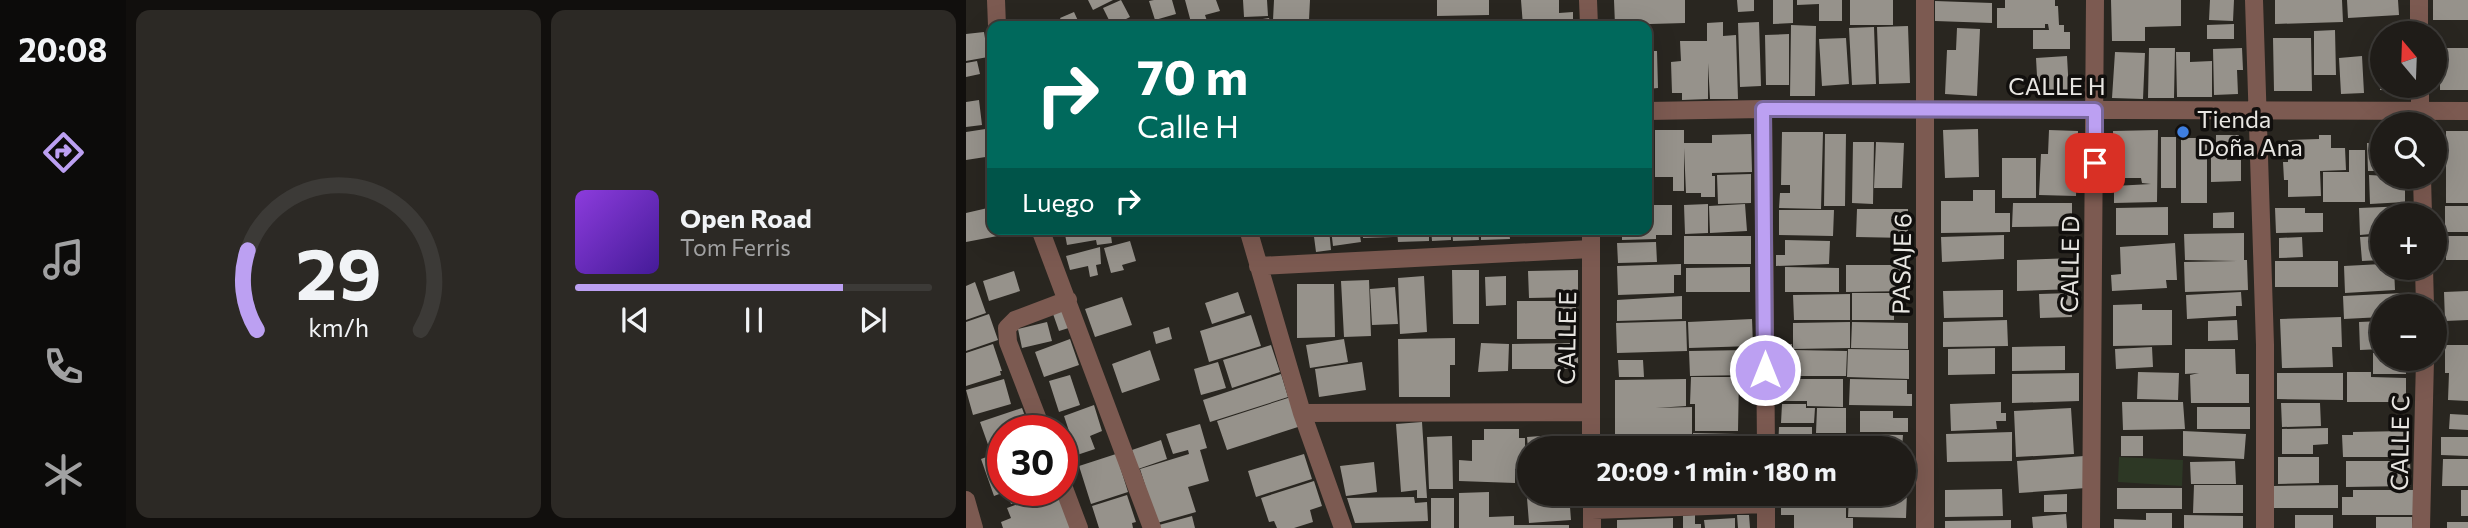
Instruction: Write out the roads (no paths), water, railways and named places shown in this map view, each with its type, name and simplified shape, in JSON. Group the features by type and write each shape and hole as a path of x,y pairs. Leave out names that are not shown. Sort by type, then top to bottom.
{"street":[{"path":"996,0 997,21"},
{"path":"1588,0 1589,21"},
{"name":"PASAJE 6","path":"1925,0 1925,528"},
{"name":"CALLE D","path":"2091,528 2095,0"},
{"path":"2254,0 2265,345 2264,528"},
{"path":"2419,0 2419,21"},
{"path":"1763,109 1766,436"},
{"name":"CALLE H","path":"1652,111 2256,110 2370,116"},
{"name":"CALLE H","path":"2447,114 2468,111"},
{"path":"1042,235 1152,528"},
{"path":"1250,235 1302,412 1343,528"},
{"name":"CALLE E","path":"1591,235 1591,436"},
{"path":"1258,265 1591,249"},
{"path":"1036,415 1008,342 1007,328 1015,320 1068,300"},
{"name":"CALLE C","path":"2421,528 2425,371"},
{"path":"1302,412 1590,412"},
{"path":"966,500 974,528"},
{"path":"1071,506 1079,528"},
{"path":"1592,510 1655,506"},
{"path":"1766,506 1766,528"}],"place":[{"name":"Tienda Doña Ana","path":"2183,132"}]}
